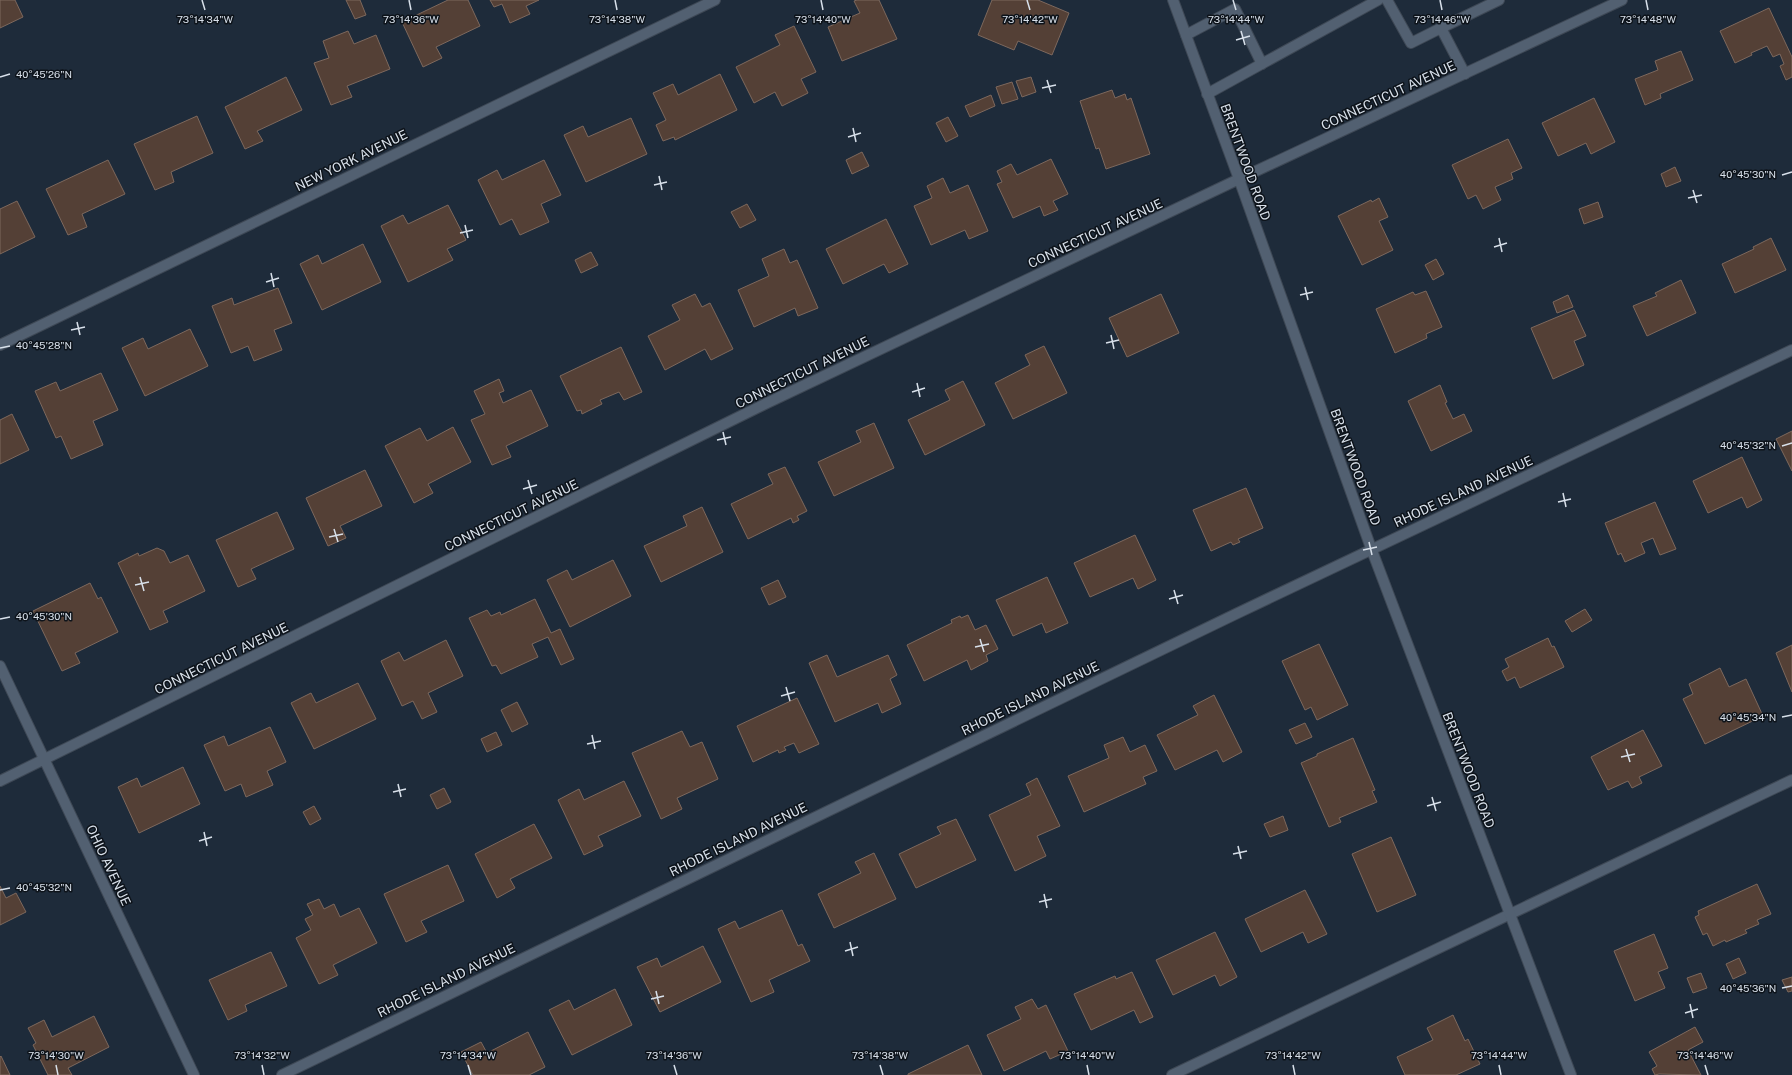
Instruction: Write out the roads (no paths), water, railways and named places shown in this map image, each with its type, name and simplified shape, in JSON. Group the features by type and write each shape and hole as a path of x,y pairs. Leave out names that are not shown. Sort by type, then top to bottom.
{"street":[{"name":"NEW YORK AVENUE","path":"0,345 715,0"},
{"name":"BRENTWOOD ROAD","path":"1173,0 1372,548 1571,1075"},
{"path":"1207,94 1378,0"},
{"path":"1387,0 1411,43 1499,0"},
{"name":"CONNECTICUT AVENUE","path":"0,781 760,406 1239,179 1622,0"},
{"path":"1186,35 1236,5 1262,64"},
{"path":"1441,28 1465,74"},
{"name":"RHODE ISLAND AVENUE","path":"282,1075 559,939 1372,548 1792,350"},
{"name":"OHIO AVENUE","path":"0,666 194,1075"},
{"path":"1172,1075 1792,780"}]}
